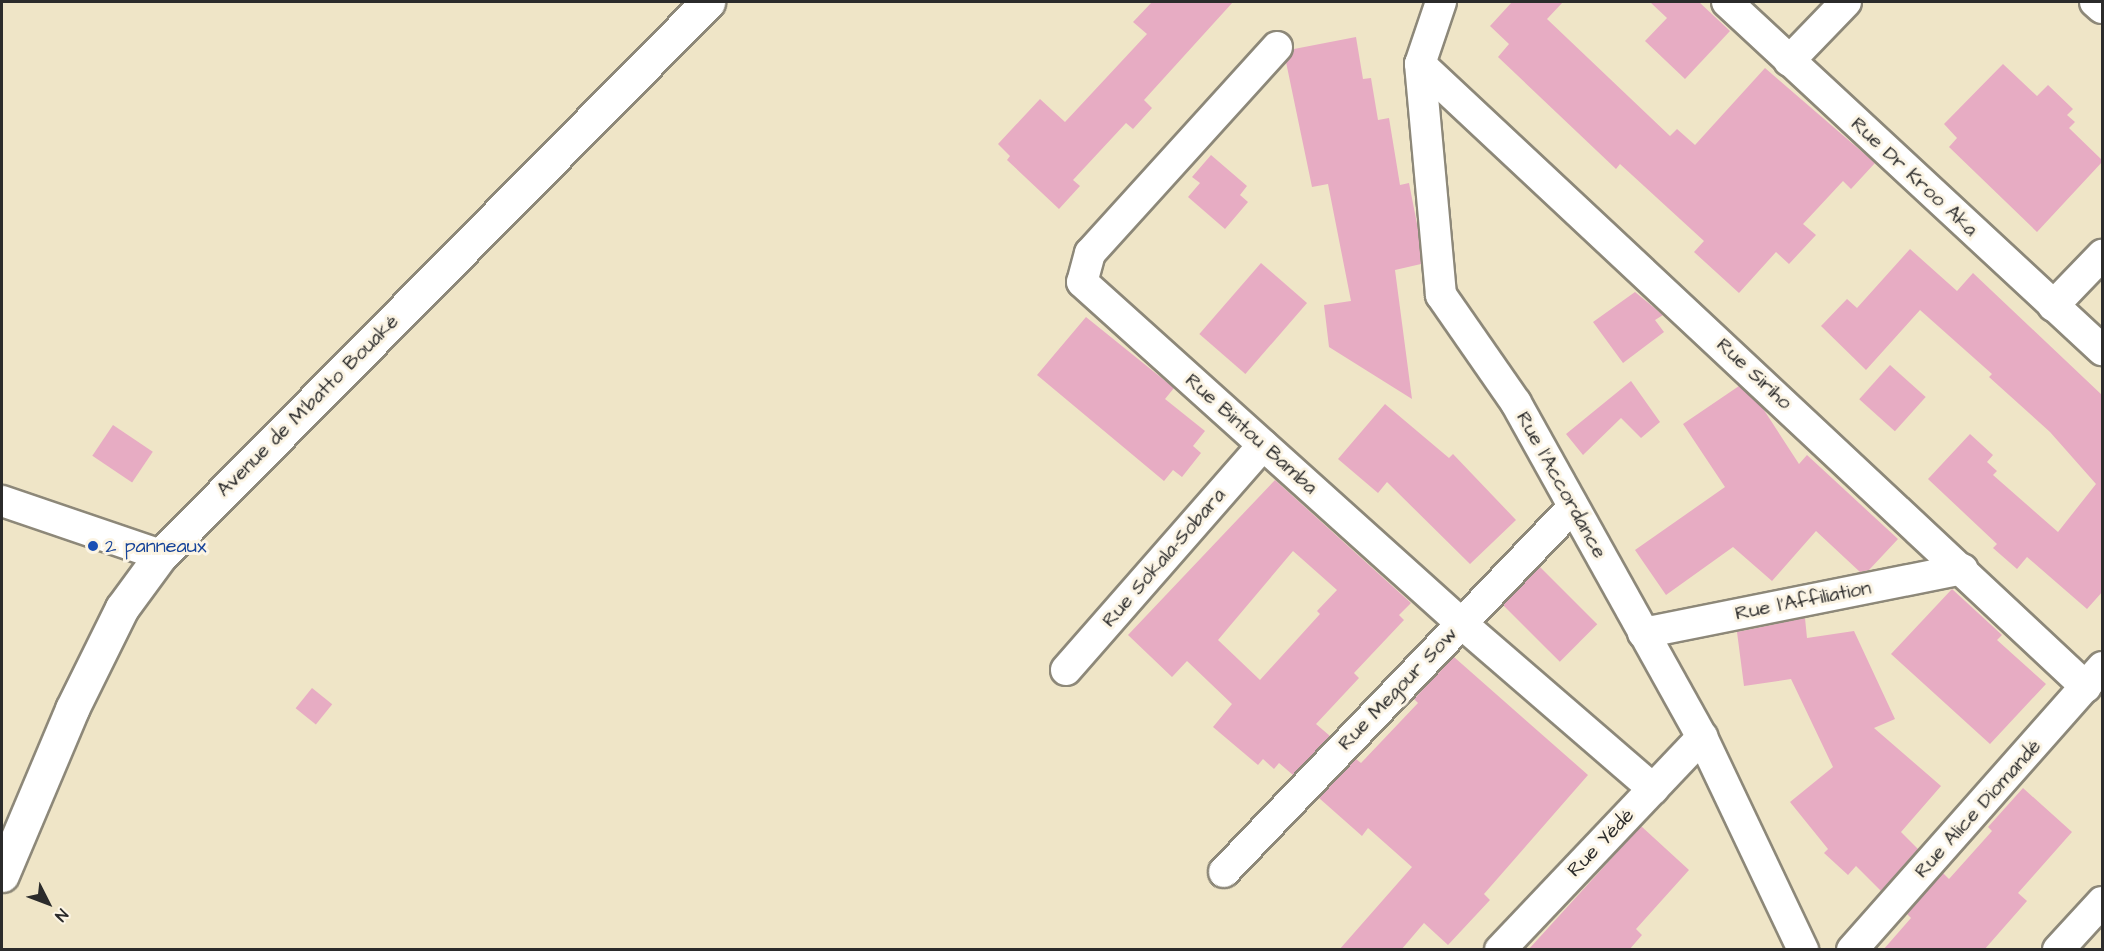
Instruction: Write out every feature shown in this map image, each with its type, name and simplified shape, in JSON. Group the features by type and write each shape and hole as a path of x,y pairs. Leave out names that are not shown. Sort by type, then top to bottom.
{"street":[{"name":"Avenue de M'batto Bouaké","path":"2,875 72,709 117,618 161,555 708,2"},
{"name":"Rue l'Accordance","path":"1441,2 1420,64 1441,295 1516,403 1702,737 1803,950"},
{"name":"Rue Dr Kroo Aka","path":"1727,2 2103,350"},
{"path":"1789,61 1846,2"},
{"path":"2095,2 2103,8"},
{"name":"Rue Bintou Bamba","path":"1277,47 1090,253 1082,282 1461,623 1653,789"},
{"name":"Rue Siriho","path":"1420,64 1963,569 2094,677"},
{"path":"2053,306 2103,255"},
{"name":"Rue Sokala-Sobara","path":"1066,670 1263,445"},
{"path":"2,501 161,555"},
{"name":"Rue Megour Sow","path":"1224,872 1573,507"},
{"name":"Rue l'Affiliation","path":"1643,633 1963,569"},
{"name":"Rue Alice Diomandé","path":"1852,950 2094,677"},
{"name":"Rue Yédé","path":"1500,950 1702,737"},
{"path":"2058,950 2103,902"}],"building":[{"path":"1152,2 1233,2 1144,100 1152,108 1133,129 1126,123 1073,180 1080,186 1059,209 1007,160 1010,156 998,144 1040,99 1065,122 1147,34 1133,22"},
{"path":"1512,2 1563,2 1547,19 1670,136 1677,129 1695,145 1765,68 1875,163 1851,189 1843,181 1803,224 1816,235 1789,264 1776,252 1739,293 1694,252 1704,241 1620,164 1616,169 1498,57 1509,44 1490,26"},
{"path":"1650,2 1699,2 1730,31 1685,79 1645,41 1667,18"},
{"path":"1356,37 1363,79 1371,78 1378,120 1389,118 1400,185 1409,183 1418,229 1421,264 1395,270 1412,399 1329,347 1324,305 1351,301 1328,184 1312,187 1286,62 1294,49"},
{"path":"2003,64 2037,96 2048,85 2073,109 2067,115 2075,122 2069,128 2103,161 2037,232 1949,147 1957,138 1944,124"},
{"path":"1211,155 1247,186 1240,195 1248,202 1225,229 1188,197 1200,183 1192,177"},
{"path":"1910,249 1957,291 1973,273 2103,396 2103,591 2087,609 2027,557 2017,569 1993,548 1997,544 1928,479 1970,434 1993,455 1987,462 1997,471 1993,475 2058,532 2096,484 2050,432 1989,377 1992,374 1920,310 1866,370 1821,326 1847,299 1857,308"},
{"path":"1261,263 1307,303 1245,374 1199,334"},
{"path":"1635,292 1663,315 1655,320 1664,332 1623,363 1593,322"},
{"path":"1086,317 1174,388 1165,399 1205,431 1193,446 1201,453 1182,477 1173,470 1164,481 1037,375"},
{"path":"1890,365 1926,397 1895,431 1859,399"},
{"path":"1631,381 1660,422 1641,438 1621,418 1583,455 1566,434"},
{"path":"1739,386 1762,407 1799,464 1807,455 1898,539 1869,570 1860,572 1816,531 1772,581 1733,547 1666,595 1635,550 1725,487 1683,424"},
{"path":"1385,404 1449,458 1453,454 1516,520 1470,564 1387,482 1378,493 1338,459"},
{"path":"113,425 153,452 132,483 92,456"},
{"path":"1275,480 1411,603 1399,615 1404,620 1354,673 1359,678 1316,724 1330,736 1293,775 1279,763 1274,769 1263,759 1258,765 1213,727 1232,704 1187,661 1172,677 1128,635","holes":["1293,551 1337,590 1317,611 1320,614 1260,680 1218,640"]},
{"path":"1540,567 1597,624 1560,662 1503,604"},
{"path":"1952,589 2002,635 1997,640 2046,684 1990,744 1891,654"},
{"path":"1805,618 1807,638 1854,631 1895,719 1874,728 1941,786 1901,832 1918,849 1881,891 1856,866 1848,875 1824,853 1828,849 1790,802 1833,767 1791,679 1744,686 1737,632"},
{"path":"1454,657 1588,775 1484,894 1490,900 1448,945 1424,923 1401,950 1339,950 1412,867 1368,828 1362,836 1319,798 1356,759 1361,763 1418,703 1414,699"},
{"path":"312,688 332,704 316,725 296,708"},
{"path":"2023,788 2072,832 2018,893 2027,901 1984,950 1883,950 1911,918 1907,914 1943,873 1949,879 1992,831 1988,827"},
{"path":"1641,826 1689,870 1636,929 1642,935 1629,950 1528,950"}],"place":[{"name":"2 panneaux","path":"93,546"}]}
